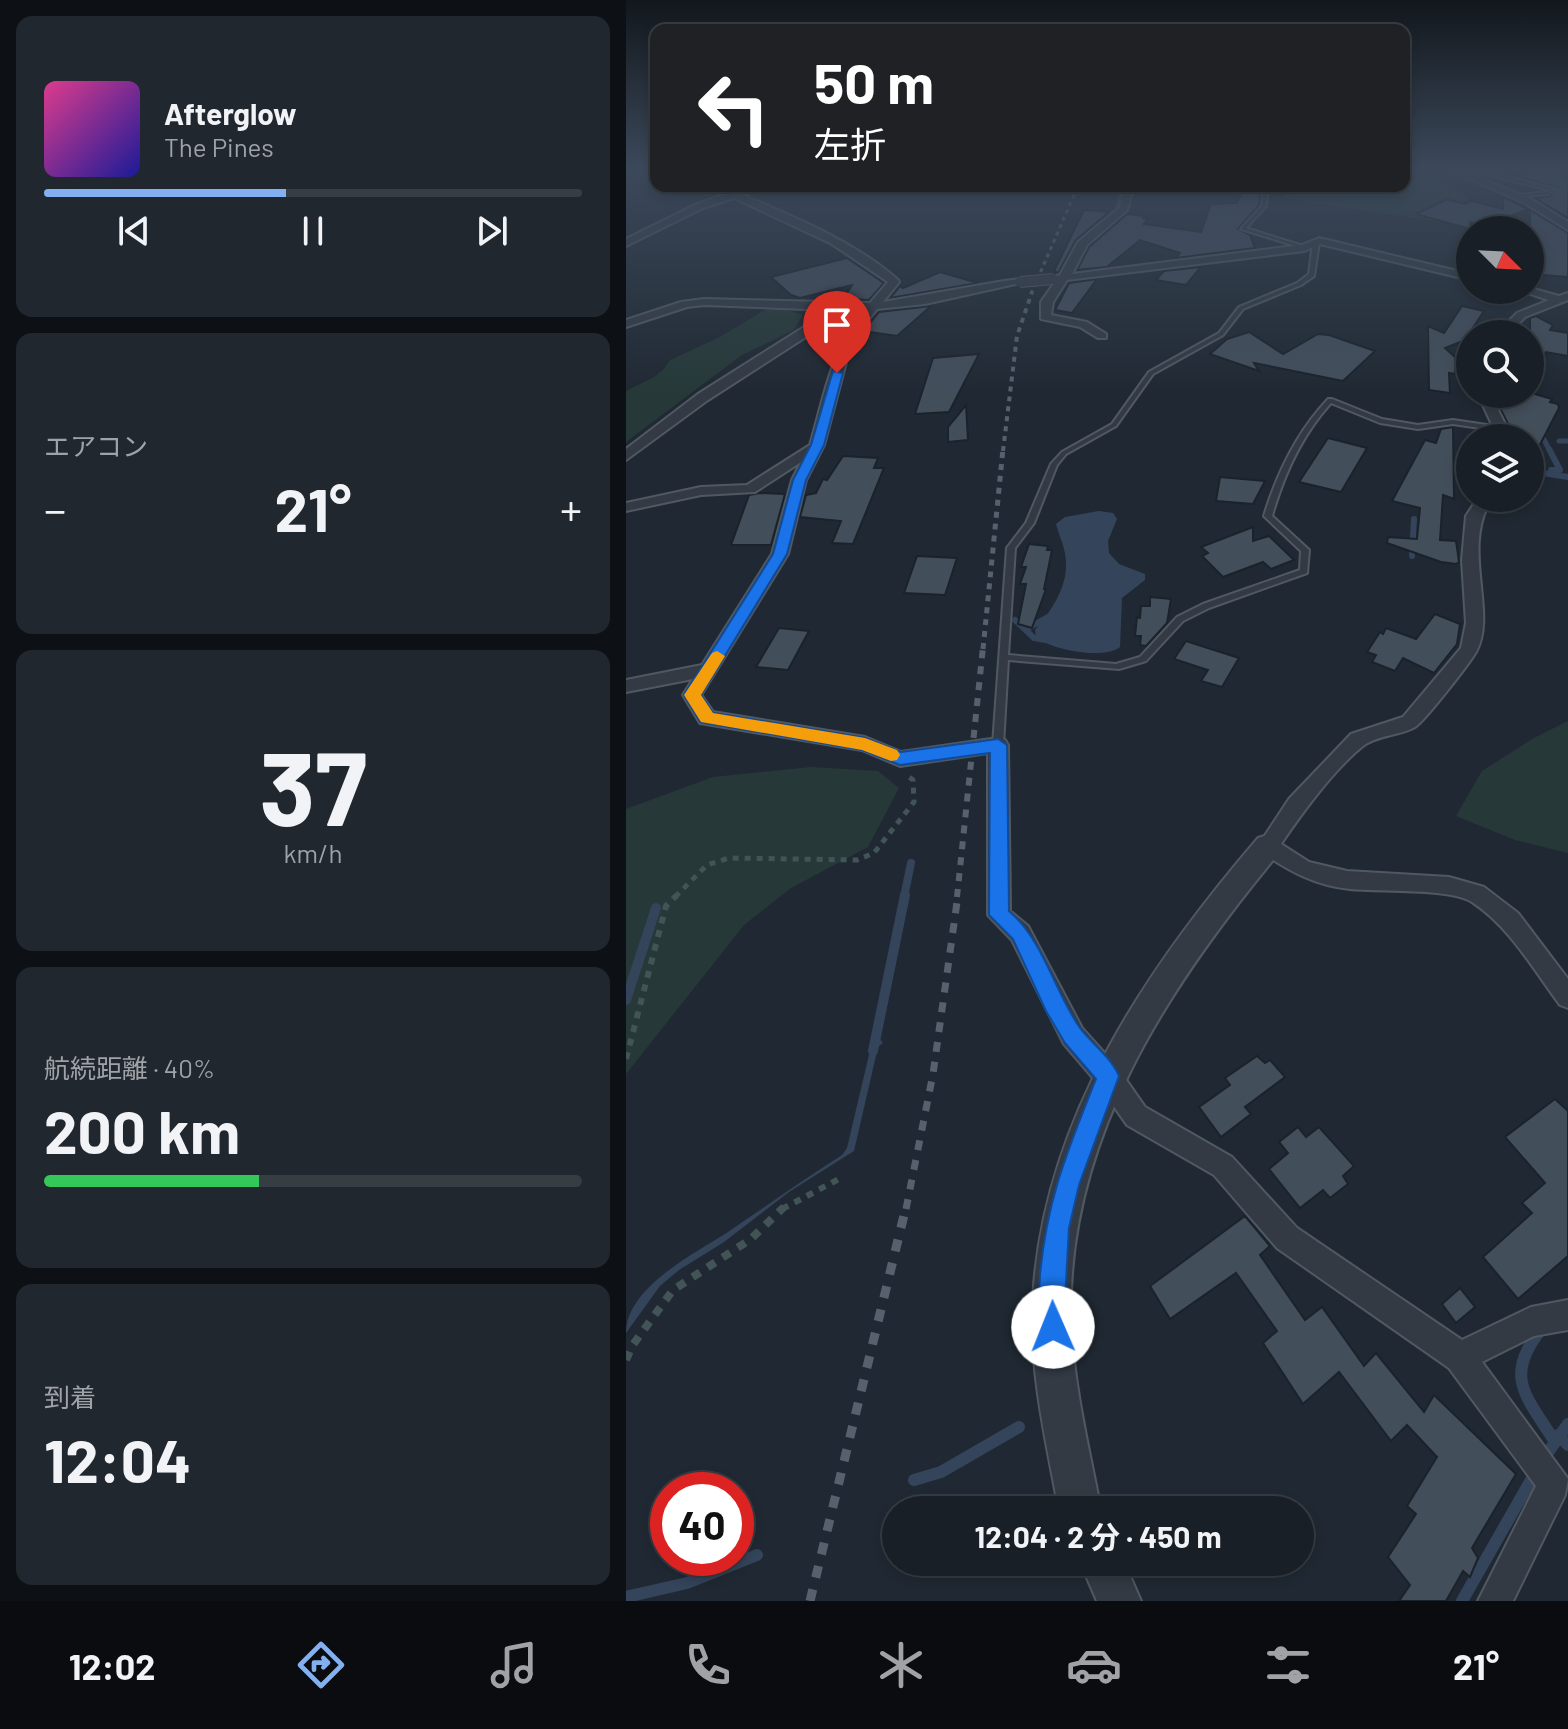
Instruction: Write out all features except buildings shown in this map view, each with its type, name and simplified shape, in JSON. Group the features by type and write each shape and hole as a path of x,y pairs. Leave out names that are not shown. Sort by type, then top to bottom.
{"street":[{"path":"830,243 882,269 894,282 852,332 843,351 817,445 799,480 780,554 692,695 707,718 865,744 900,759 998,745 999,915 1020,933 1067,1025 1136,1116 1223,1166 1287,1238 1460,1357 1561,1490 1495,1601"},
{"path":"1084,243 1079,255 1057,279 1047,302 1045,317 1083,324 1102,336"},
{"path":"626,324 685,304 704,302 842,308 929,302 985,286 1304,248 1316,243 1456,274"},
{"path":"1544,294 1565,299"},
{"path":"1516,320 1521,315 1565,299"},
{"path":"626,456 703,397 842,308"},
{"path":"626,507 701,491 750,489 817,445"},
{"path":"1077,1496 1056,1382 1052,1300 1057,1228 1066,1185 1108,1076 1153,1000 1296,805 1358,739 1410,722 1469,649 1474,623 1470,560 1476,512"},
{"path":"626,686 708,670"},
{"path":"1268,846 1303,869 1347,880 1449,886 1476,893 1510,920 1568,997"},
{"path":"1460,1357 1531,1322 1568,1315"},
{"path":"1108,1576 1119,1601"}],"lane":[{"path":"1287,243 1304,248"},
{"path":"998,745 1011,548 1030,523 1054,464 1064,453 1114,425 1151,373 1221,334 1241,308 1299,284 1312,275 1316,243"},
{"path":"1003,657 1116,667 1143,659 1180,619 1206,606 1304,571 1305,550 1268,516 1274,491 1317,412 1330,400 1380,421 1418,427 1453,422 1462,424"}],"path":[{"path":"626,1059 666,906 707,865 729,858 857,860 874,853 890,836 914,802 913,780 865,744"},
{"path":"626,1360 632,1346 673,1290 751,1239 783,1208 841,1178"}],"green space":[{"path":"783,309 803,315 794,330 742,355 626,442 626,391 654,377 670,360 720,337 765,310"},
{"path":"1568,721 1568,853 1515,840 1456,816 1482,771"},
{"path":"811,767 878,771 899,788 868,847 791,888 744,925 626,1074 626,809 713,777"}],"water":[{"path":"1099,511 1113,513 1117,519 1108,541 1109,553 1119,564 1145,574 1145,580 1122,598 1120,647 1090,653 1053,646 1036,637 1035,630 1055,602 1066,572 1056,524 1065,517"},
{"path":"880,1039 883,1043 878,1047 854,1151 789,1192 724,1242 679,1270 660,1286 626,1333 629,1316 637,1301 665,1273 842,1155 847,1148 872,1042"}],"waterway":[{"path":"1544,440 1550,451"},
{"path":"1559,441 1568,441"},
{"path":"1549,449 1560,470 1551,470"},
{"path":"1544,473 1568,477"},
{"path":"1412,556 1414,519"},
{"path":"1027,629 1053,614"},
{"path":"1015,620 1034,638 1046,640"},
{"path":"904,897 911,863"},
{"path":"873,1051 905,895"},
{"path":"626,1000 656,908"},
{"path":"1542,1328 1524,1359 1522,1385 1554,1440"},
{"path":"1559,1436 1568,1424"},
{"path":"914,1480 941,1472 1019,1427"},
{"path":"1544,1458 1559,1436"},
{"path":"1559,1436 1568,1445"},
{"path":"1462,1601 1535,1473"},
{"path":"626,1597 687,1583 757,1555"}],"railway":[{"path":"1031,294 1053,243"},
{"path":"1003,451 1017,336 1032,292"},
{"path":"983,649 1003,449"},
{"path":"957,897 983,647"},
{"path":"906,1209 933,1074 958,895"},
{"path":"810,1601 906,1207"}],"slow traffic":[{"path":"717,656 692,695 707,718 865,744 891,755"}],"route":[{"path":"837,373 817,445 799,480 780,554 692,695 707,718 865,744 900,759 998,745 999,915 1020,933 1073,1036 1108,1076 1066,1185 1057,1228 1053,1327"}]}
